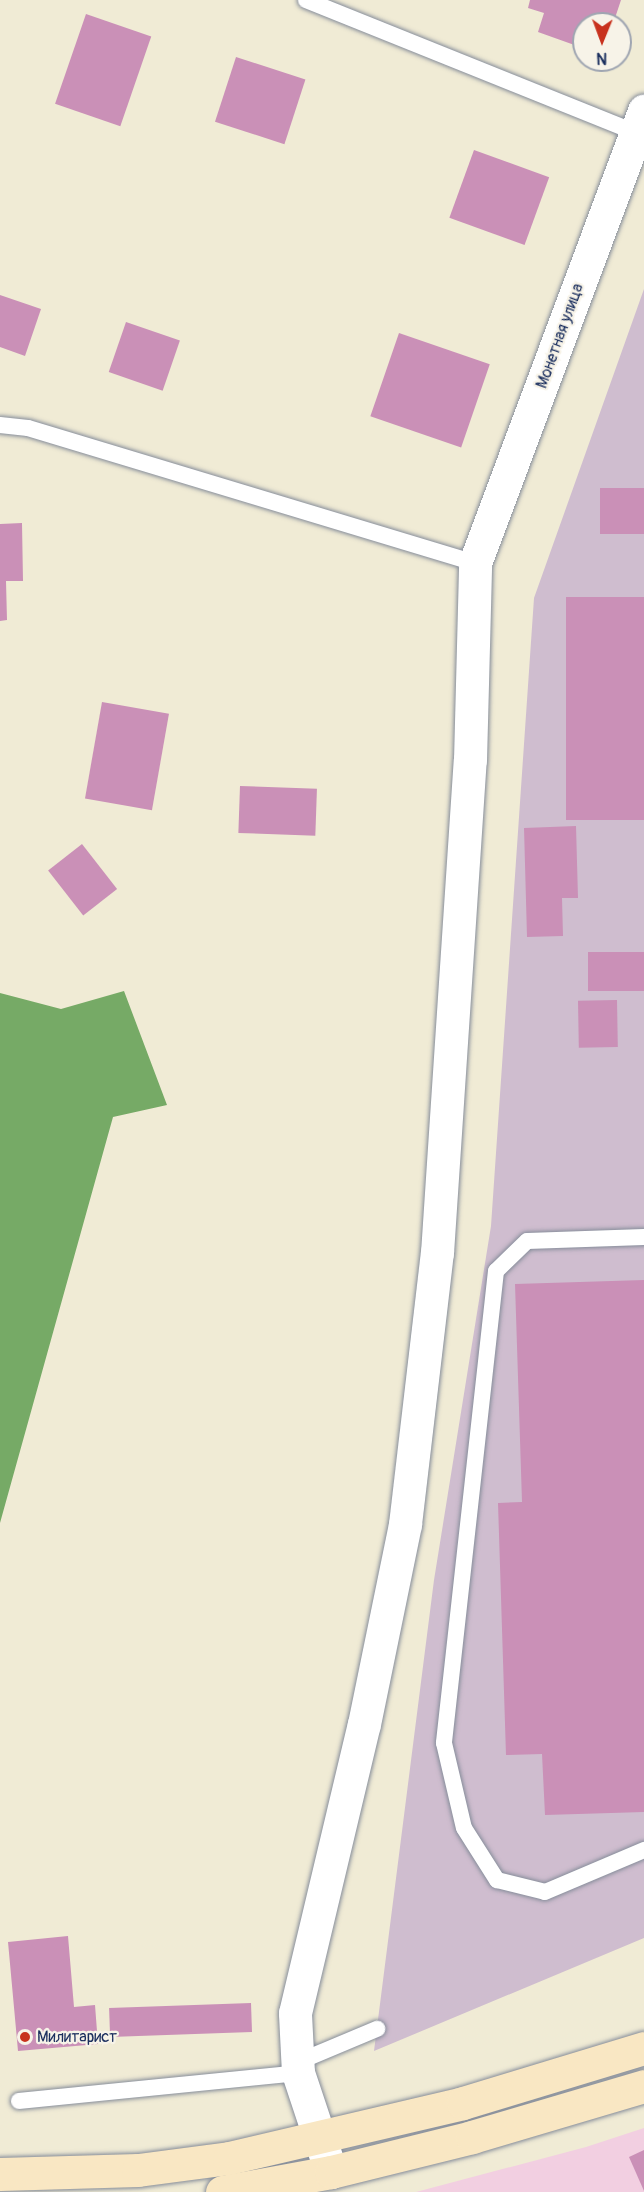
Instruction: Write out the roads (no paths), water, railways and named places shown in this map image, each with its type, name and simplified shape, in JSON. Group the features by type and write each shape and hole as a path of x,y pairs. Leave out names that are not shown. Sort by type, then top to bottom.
{"main road":[{"path":"0,2174 138,2170 229,2158 320,2139 463,2103 644,2048"},
{"path":"222,2192 333,2182 644,2085"}],"street":[{"name":"Монетная улица","path":"333,2182 298,2068 295,2013 364,1724 405,1524 434,1276 470,760 475,563 640,121"}],"lane":[{"path":"306,0 640,121"},
{"path":"0,425 28,428 475,563"},
{"path":"644,1237 526,1241 496,1271 444,1743 464,1828 496,1880 545,1892 644,1850"},
{"path":"19,2101 298,2068 377,2029"}],"place":[{"name":"Милитарист","path":"25,2037"}]}
